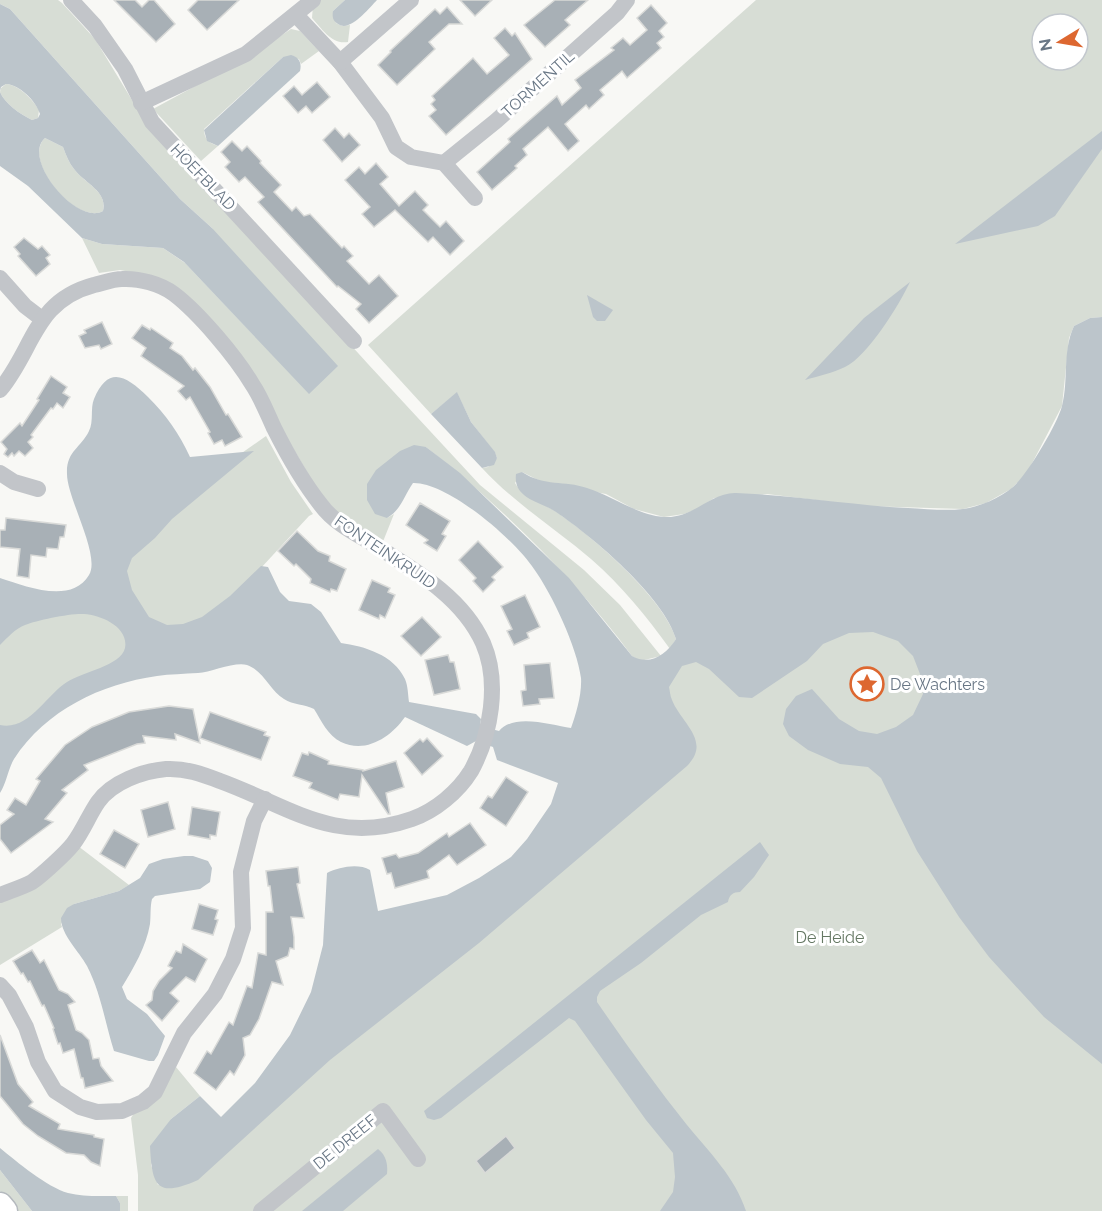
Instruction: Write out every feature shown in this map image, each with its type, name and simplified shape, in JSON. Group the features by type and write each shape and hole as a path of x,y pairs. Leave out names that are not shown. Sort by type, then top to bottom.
{"main road":[{"path":"0,1205 5,1211"}],"street":[{"name":"HOEFBLAD","path":"70,0 95,26 125,69 152,122 165,138 354,341"},
{"path":"141,103 246,54 313,0"},
{"path":"340,62 411,0"},
{"name":"TORMENTIL","path":"444,163 513,106 617,13 627,0"},
{"path":"296,15 340,62 382,118 396,147 411,157 444,163 475,198"},
{"path":"0,278 25,306 42,319"},
{"name":"FONTEINKRUID","path":"0,390 9,380 42,319 72,293 121,278 148,282 173,293 210,328 252,384 304,482 324,510 346,528 430,580 472,621 485,647 492,673 493,699 480,750 471,771 460,786 445,800 420,816 391,826 352,829 333,826 310,819 255,794 195,772 169,769 145,772 121,783 101,798 73,845 33,881 0,895"},
{"path":"0,472 14,482 38,489"},
{"path":"0,985 9,994 27,1027 38,1062 55,1091 80,1107 97,1112 122,1111 143,1102 155,1092 184,1033 214,994 233,958 243,928 241,872 254,821 265,799"},
{"name":"DE DREEF","path":"261,1211 383,1111 418,1159"}],"green space":[{"path":"0,0 58,0 62,3 95,39 138,110 368,364 480,485 584,570 620,605 661,656 640,661 632,656 586,599 536,545 482,494 426,447 387,518 394,514 382,544 348,525 317,489 241,360 150,276 120,270 99,273 82,238 102,244 163,248 185,263 309,393 212,228 180,199 10,9 0,4"},
{"path":"318,0 345,0 333,11 336,23 342,26 350,25 348,42 332,39 312,18 313,5"},
{"path":"756,0 1102,0 1102,317 1090,318 1074,326 1069,338 1062,406 1027,473 1011,489 986,503 963,509 864,506 767,494 714,498 700,508 684,514 664,517 634,509 606,494 542,482 522,472 515,483 519,489 555,511 587,535 642,587 669,623 676,639 670,649 633,602 602,569 508,493 482,468 488,467 497,458 471,422 457,393 431,414 368,345"},
{"path":"291,29 300,31 319,51 301,64 299,59 283,57 204,129 208,140 218,146 201,161 153,109 247,58"},
{"path":"6,84 16,87 29,97 39,110 38,118 32,120 27,118 5,101 0,92"},
{"path":"45,138 63,147 74,169 99,193 104,204 103,211 92,213 80,209 55,188 40,161 40,148"},
{"path":"266,436 291,482 313,514 236,595 192,648 69,692 16,741 0,776 0,632 106,588 122,537"},
{"name":"De Heide","path":"786,595 1102,660 1102,1211 138,1211 138,1175 131,1118 134,1113 155,1101 176,1067 200,1096 171,1119 151,1165 158,1185 597,796 646,678"},
{"path":"78,846 129,885 119,891 74,904 61,924 62,927 0,965 0,900"},
{"path":"0,1170 32,1211 17,1211 0,1191"},
{"path":"116,1196 128,1196 128,1211 120,1211 120,1203"}],"shaded area":[{"path":"345,0 377,0 354,22 343,26 333,19 333,11"},
{"path":"0,4 10,9 180,199 212,228 338,366 309,394 184,262 163,248 102,244 82,238 28,186 0,166 0,92 9,105 27,118 32,120 38,118 40,114 31,99 17,87 6,84 1,87 0,91","holes":["45,138 63,147 74,169 99,193 104,204 103,211 92,213 80,209 55,188 46,174 40,160 40,148"]},
{"path":"291,55 299,61 300,71 218,146 207,141 204,130 283,57"},
{"path":"1102,131 1102,149 1055,216 1038,226 955,244"},
{"path":"910,282 882,329 854,361 836,371 805,380 864,318"},
{"path":"587,295 613,310 605,321 597,321 593,317"},
{"path":"1102,317 1102,1064 1044,1017 989,957 959,917 917,851 881,778 868,767 840,764 808,750 789,736 783,724 786,709 796,696 812,689 839,719 859,731 877,734 896,727 913,715 923,694 920,674 913,656 898,641 873,632 849,633 823,644 807,661 752,698 739,697 709,669 696,662 682,666 669,687 676,708 696,740 694,757 687,766 479,943 330,1060 198,1180 173,1188 159,1185 155,1180 150,1146 171,1119 200,1096 221,1117 255,1083 290,1035 311,992 323,945 327,873 348,867 370,870 378,911 447,895 511,857 527,839 551,804 558,783 497,760 493,747 476,741 467,746 405,717 393,731 377,742 360,746 341,742 329,732 314,709 284,699 258,672 242,664 203,672 162,675 136,680 116,685 76,702 42,726 27,742 14,759 0,793 0,725 20,723 67,682 116,660 125,648 123,634 118,628 98,617 84,614 54,617 25,625 0,645 0,578 47,591 60,591 81,584 89,575 92,566 91,555 68,484 67,466 71,455 89,431 94,399 105,381 118,377 140,389 172,425 190,457 254,451 172,519 132,558 127,571 132,590 149,617 167,625 183,624 202,617 230,596 261,566 268,567 280,592 289,601 311,604 321,612 341,643 368,649 394,664 405,679 409,702 476,714 481,719 480,726 499,731 506,726 523,721 571,728 581,691 579,665 556,606 525,557 480,515 462,502 427,485 413,483 399,507 387,518 375,514 367,500 367,484 376,470 400,451 414,445 426,447 460,473 569,578 632,656 645,660 651,659 667,650 676,639 657,605 643,587 589,536 556,512 524,495 517,486 516,474 522,472 547,482 587,488 644,513 664,517 684,514 718,497 736,493 929,509 956,510 976,506 1008,491 1019,481 1033,461 1048,437 1062,406 1068,346 1074,326 1090,318"},
{"path":"457,392 471,422 495,452 497,458 494,465 482,468 431,414"},
{"path":"760,842 769,855 740,892 732,894 728,902 701,915 641,963 600,991 597,997 597,1002 652,1080 728,1176 746,1211 660,1211 673,1192 675,1177 673,1153 646,1120 575,1021 569,1018 441,1118 434,1120 427,1118 424,1111"},
{"path":"193,856 208,861 212,868 210,882 200,889 155,896 152,899 146,941 122,987 127,999 147,1014 165,1036 158,1055 154,1061 149,1061 114,1051 92,976 84,960 67,937 61,918 67,908 74,904 119,891 140,878 149,864"},
{"path":"0,1148 32,1174 60,1190 80,1195 116,1196 120,1203 120,1211 32,1211 0,1170"},
{"path":"378,1149 386,1160 387,1174 343,1211 302,1211"}],"building":[{"path":"114,0 135,0 142,7 149,0 154,0 175,24 156,42"},
{"path":"198,0 239,0 207,30 188,10"},
{"path":"460,0 492,0 475,16"},
{"path":"555,0 588,0 565,20 570,25 545,47 524,25"},
{"path":"651,5 667,23 659,31 664,37 657,43 661,48 627,78 622,71 600,90 604,95 589,109 586,105 565,124 579,141 568,151 548,127 523,149 527,155 515,166 517,168 492,190 477,172 510,142 508,139 557,96 562,105 581,88 575,80 614,50 611,48 623,38 630,45 647,30 637,18"},
{"path":"447,7 462,24 449,24 429,42 435,49 397,85 378,65 435,9 440,14"},
{"path":"505,28 512,36 515,33 532,59 446,135 429,116 436,110 431,104 435,100 432,96 473,58 487,74 509,55 494,38"},
{"path":"317,82 330,97 312,113 306,106 298,113 283,96 294,86 302,95"},
{"path":"335,128 344,138 349,133 360,145 342,162 323,140"},
{"path":"232,141 242,151 247,146 261,161 260,163 281,185 274,192 292,211 296,207 304,216 310,214 342,248 344,246 353,256 347,261 369,284 379,275 398,296 369,323 356,309 361,304 337,287 258,202 264,197 245,177 239,182 225,167 230,162 221,152"},
{"path":"376,163 388,177 380,184 399,206 415,191 428,205 423,210 440,227 446,221 464,241 450,255 433,237 428,242 395,210 374,227 362,214 370,207 345,180 359,167 365,174"},
{"path":"24,238 38,249 42,246 50,255 46,258 50,264 36,276 18,256 20,254 14,247"},
{"path":"102,322 112,344 101,349 99,345 85,348 79,336 86,333 84,330"},
{"path":"142,325 150,330 151,328 173,343 170,348 182,356 193,370 195,368 242,437 225,446 222,440 214,444 208,433 210,432 190,397 186,400 178,391 184,386 141,356 146,348 132,338"},
{"path":"51,376 67,387 63,393 70,397 63,408 57,403 53,409 51,408 31,435 33,437 28,442 33,448 25,456 19,451 14,456 12,453 8,457 4,454 7,449 1,442 20,423 22,426"},
{"path":"420,503 450,521 442,534 446,536 437,551 424,543 428,540 406,525"},
{"path":"6,518 66,525 64,537 60,537 58,549 47,548 46,557 31,555 29,578 17,576 20,549 0,547 0,530 5,530"},
{"path":"297,531 318,551 330,556 329,561 346,569 337,591 331,589 330,592 310,583 311,579 296,564 294,566 278,551"},
{"path":"478,541 503,567 492,577 495,580 483,592 473,581 476,578 459,560"},
{"path":"372,580 390,588 388,592 395,595 385,618 380,615 379,619 359,610"},
{"path":"525,595 540,627 527,633 529,638 514,645 507,631 512,629 501,606"},
{"path":"422,617 441,637 421,656 401,636"},
{"path":"448,655 450,662 454,662 460,689 434,695 425,660"},
{"path":"550,663 554,698 539,699 540,704 523,706 521,691 526,690 524,665"},
{"path":"169,706 193,709 200,743 175,734 176,740 143,736 145,743 84,765 88,770 62,790 67,793 45,819 53,822 11,853 0,839 0,825 14,814 7,810 15,798 26,805 40,781 36,779 65,745 92,727 129,712"},
{"path":"210,712 266,732 264,735 270,737 261,760 200,738"},
{"path":"427,738 443,756 422,775 404,753 420,739 423,742"},
{"path":"309,752 329,761 328,764 363,771 396,761 404,787 386,793 390,814 362,775 359,797 340,794 338,800 309,788 312,783 293,776 302,753 308,755"},
{"path":"506,777 528,792 506,826 480,808 488,796 492,798"},
{"path":"168,802 175,829 148,837 141,810"},
{"path":"192,807 220,812 216,836 210,835 210,839 188,835"},
{"path":"470,823 486,845 457,865 449,855 427,871 429,878 395,888 391,873 387,874 382,858 396,854 399,858 418,853 447,833 449,837"},
{"path":"114,830 139,844 125,868 100,854"},
{"path":"298,867 300,883 297,884 304,918 291,917 294,949 290,948 288,956 276,961 283,985 272,982 259,1019 250,1035 243,1038 245,1055 234,1075 230,1071 216,1090 194,1073 207,1051 211,1054 229,1022 233,1025 247,986 252,988 258,953 266,955 266,912 273,912 266,871"},
{"path":"199,904 218,910 215,919 218,920 213,935 192,929"},
{"path":"183,944 207,959 195,982 186,977 170,993 179,1001 162,1021 146,1005 152,1000 153,991 159,981 172,968 168,966 176,951 181,953"},
{"path":"32,950 40,963 44,960 59,990 68,994 75,1002 68,1005 76,1030 89,1040 93,1059 99,1058 101,1066 113,1081 85,1088 74,1049 63,1053 44,1005 42,1006 30,981 28,982 23,973 21,974 13,961"},
{"path":"0,1035 18,1084 33,1102 29,1106 60,1124 58,1129 104,1139 100,1166 91,1162 84,1155 66,1153 38,1136 23,1124 0,1096"},
{"path":"506,1136 515,1148 485,1173 476,1161"}],"place":[{"name":"De Wachters","path":"867,684"}]}
